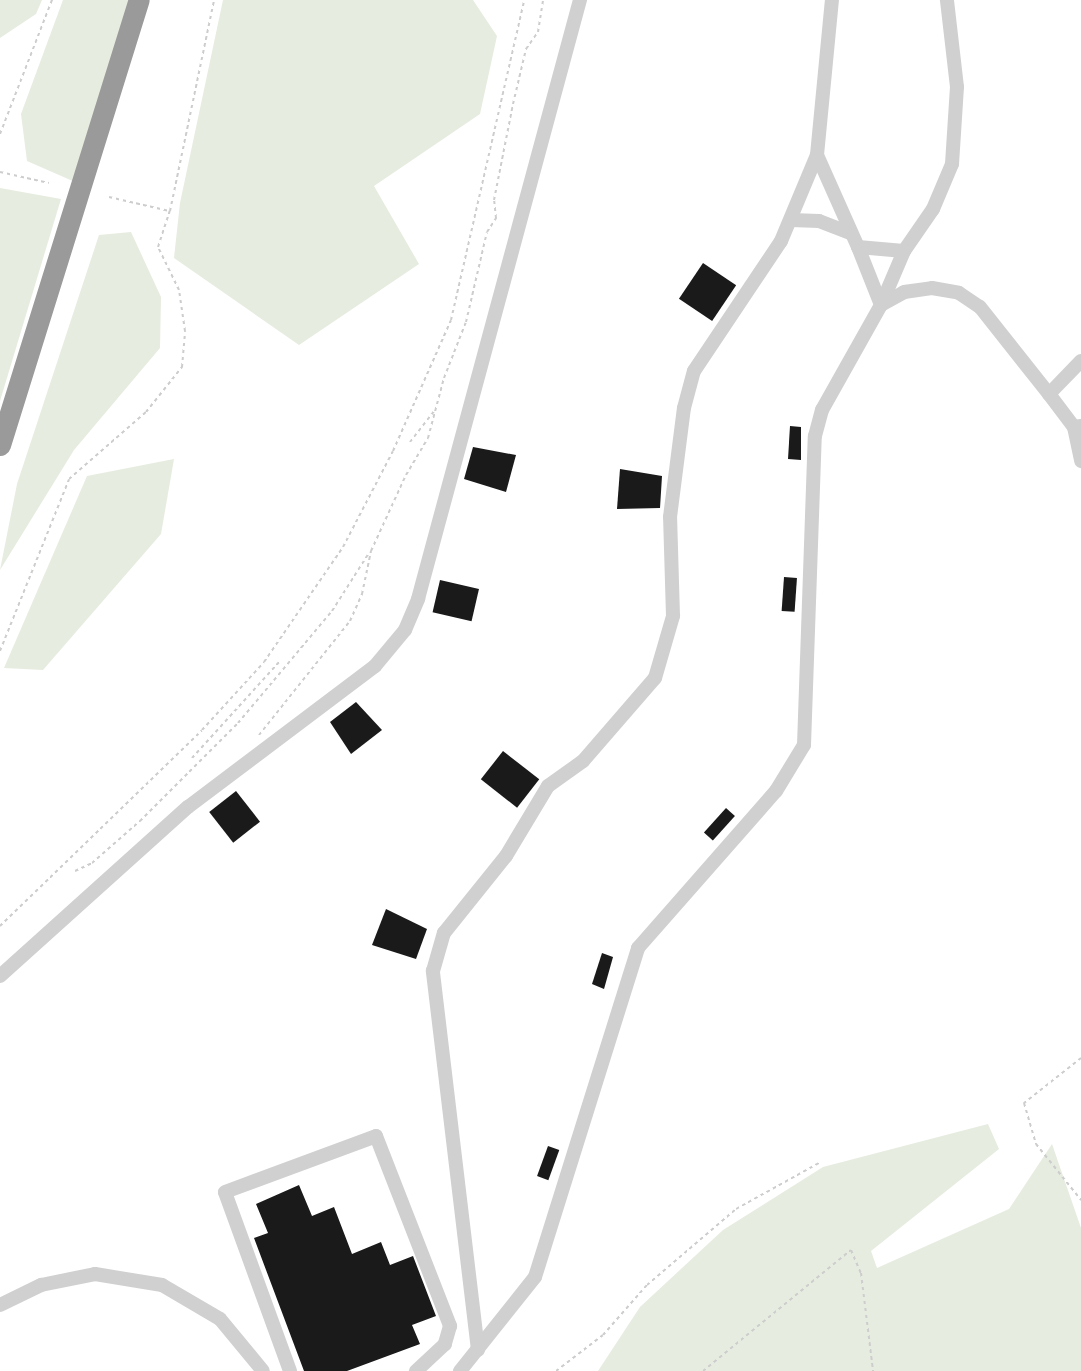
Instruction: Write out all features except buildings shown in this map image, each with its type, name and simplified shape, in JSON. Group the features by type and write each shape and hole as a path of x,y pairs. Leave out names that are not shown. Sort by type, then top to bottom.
{"highway":[{"path":"0,445 139,0"}],"lane":[{"path":"0,976 188,807 375,666 405,630 418,599 580,0"},
{"path":"478,1350 433,971 443,933 506,856 548,786 583,761 654,678 673,616 674,466 694,371 791,220 817,155 832,0"},
{"path":"460,1371 535,1278 638,948 776,791 804,745 815,436 822,410 881,305 904,251 933,209 952,164 957,87 947,0"},
{"path":"817,155 881,305"},
{"path":"791,220 819,221 851,233"},
{"path":"858,247 904,251"},
{"path":"881,305 904,292 932,288 959,293 979,307 1078,427 1081,461"},
{"path":"1049,394 1081,361"},
{"path":"290,1371 225,1192 376,1136 450,1326 445,1343 416,1371"},
{"path":"0,1305 41,1285 95,1275 162,1285 198,1302 220,1319 263,1371"}],"path":[{"path":"0,134 52,0"},
{"path":"0,650 69,479 146,412 182,367 185,331 179,290 158,247 170,211 214,0"},
{"path":"0,926 202,730 255,672 307,604 343,547 393,451 451,320 524,0"},
{"path":"75,871 92,863 140,821 259,701 332,611 371,551 406,475 428,438 435,409 466,322 487,232 496,218 494,200 526,49 538,32 543,0"},
{"path":"0,172 49,183"},
{"path":"109,197 170,211"},
{"path":"410,442 435,409"},
{"path":"258,737 350,621 362,594 371,551"},
{"path":"192,758 280,662"},
{"path":"252,694 259,701"},
{"path":"1081,1058 1024,1103 1036,1144 1081,1200"},
{"path":"556,1371 603,1335 647,1285 736,1209 819,1163"},
{"path":"703,1371 850,1250 861,1272 873,1371"}],"shaded area":[{"path":"0,0 42,0 36,14 0,38"},
{"path":"63,0 129,0 75,182 27,161 21,114"},
{"path":"223,0 473,0 497,36 480,114 374,186 419,264 299,345 174,258 180,203"},
{"path":"0,188 61,199 0,401"},
{"path":"131,232 161,297 160,348 74,450 0,570 17,484 99,235"},
{"path":"174,459 161,534 43,670 4,668 87,476"},
{"path":"988,1124 999,1149 871,1251 877,1268 1009,1209 1052,1144 1081,1228 1081,1371 598,1371 640,1307 723,1230 823,1167"}]}
